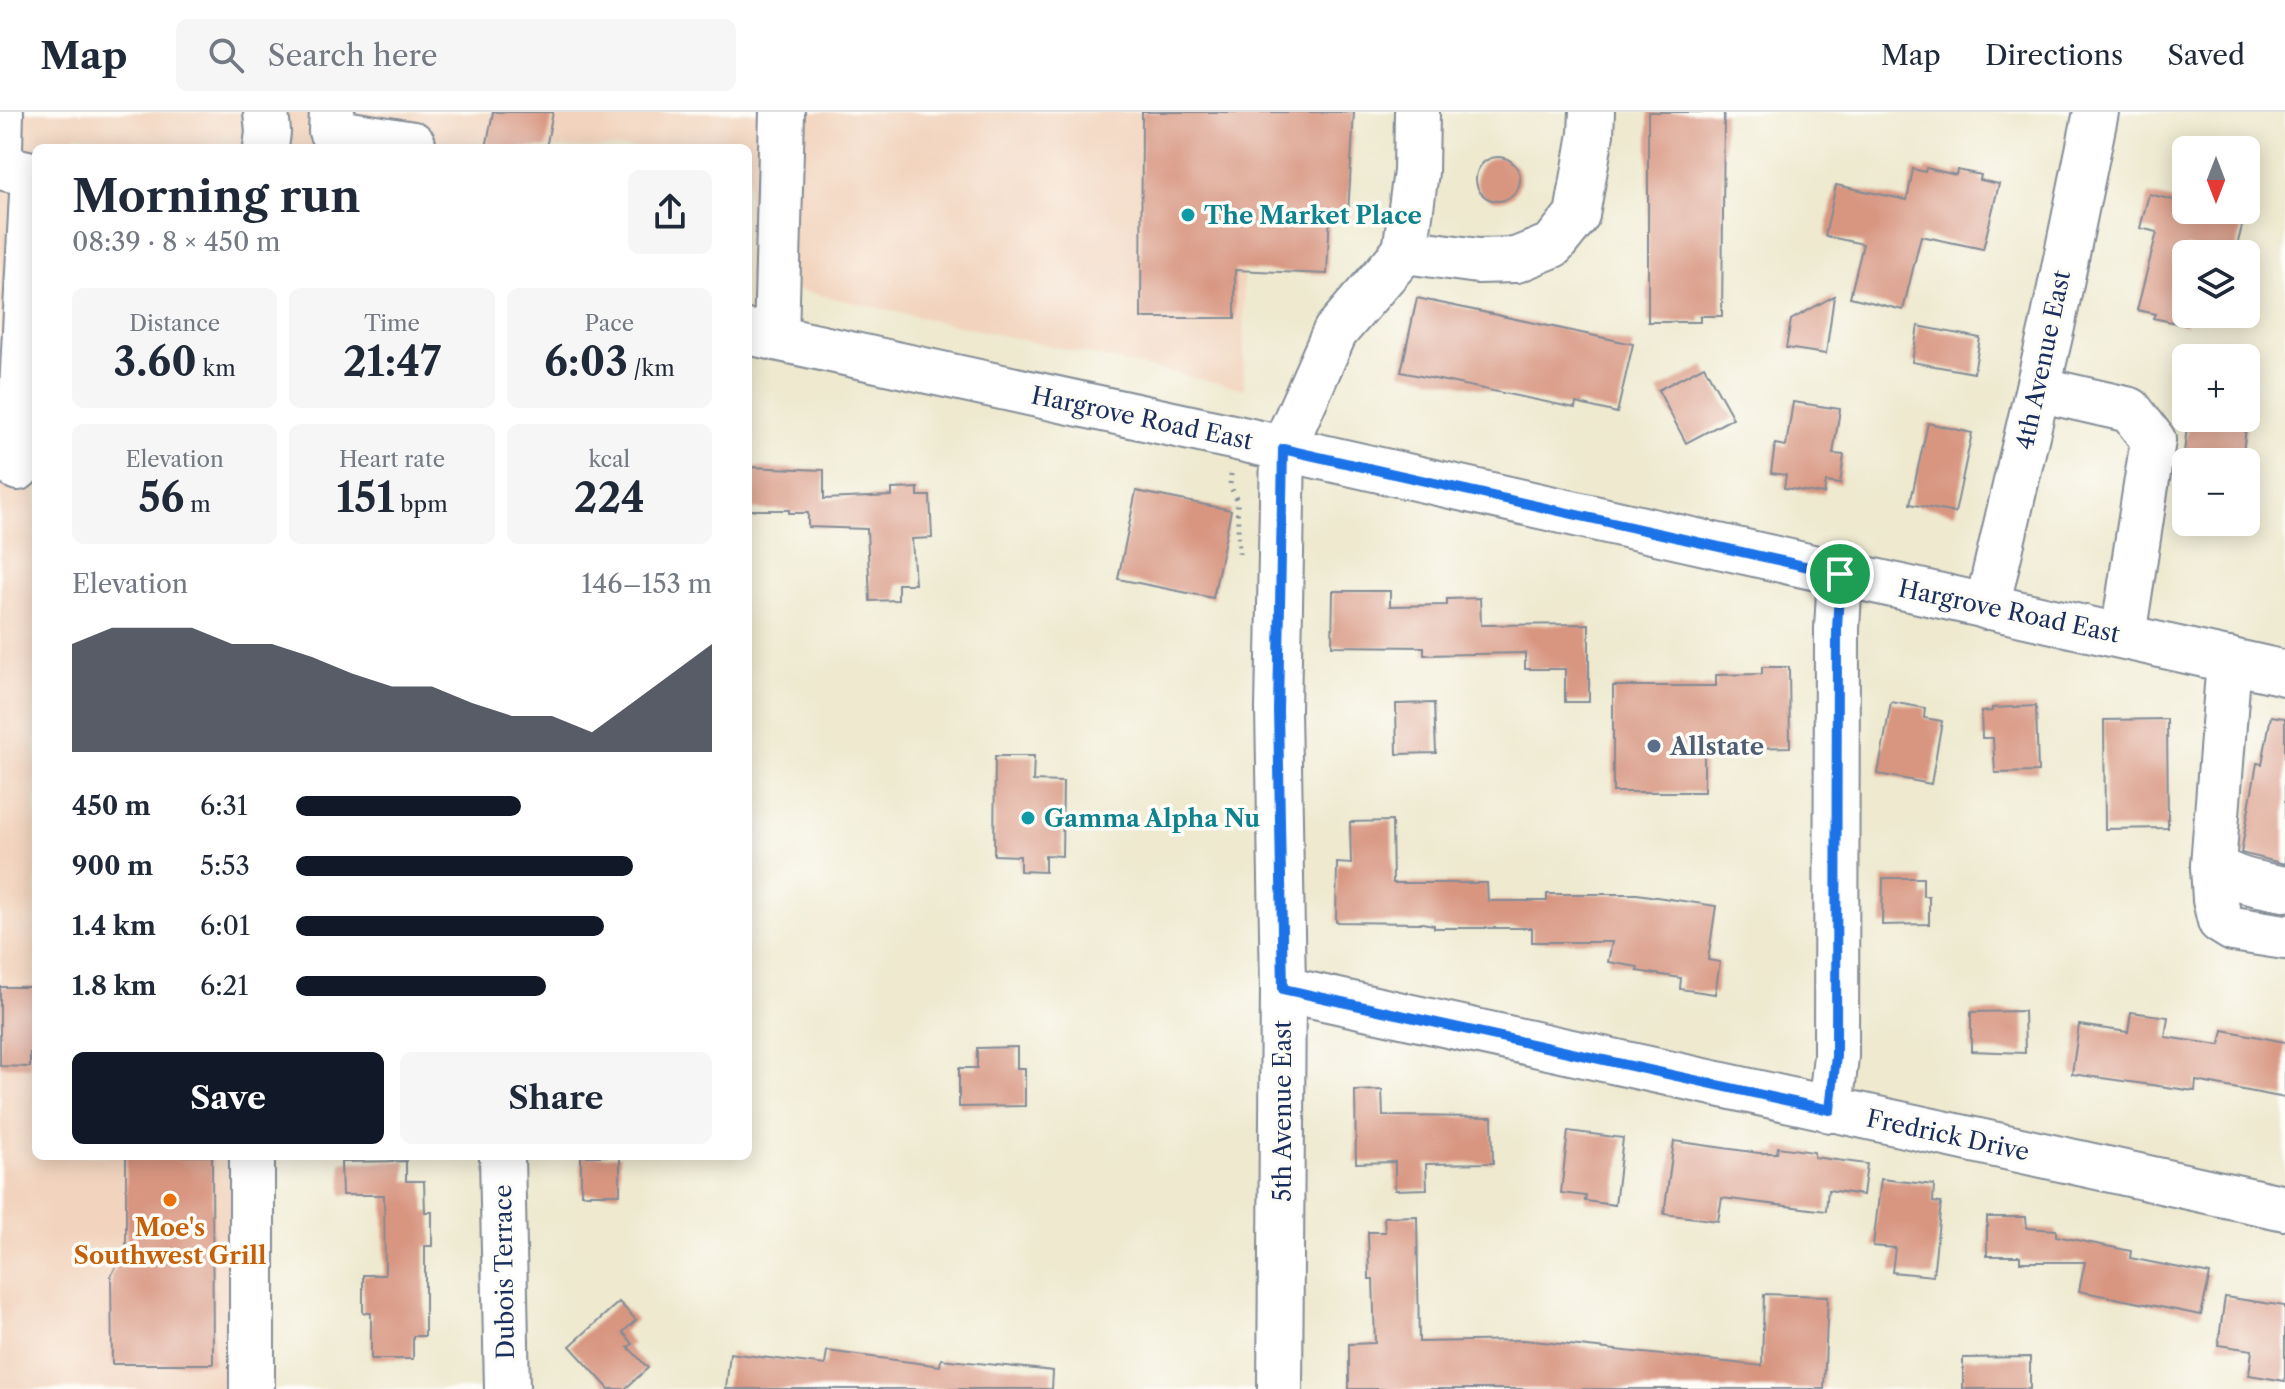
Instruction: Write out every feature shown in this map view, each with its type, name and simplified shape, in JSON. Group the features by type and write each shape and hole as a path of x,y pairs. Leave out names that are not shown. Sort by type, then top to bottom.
{"street":[{"path":"1,112 17,166 18,468"},
{"path":"266,112 266,144"},
{"path":"332,112 331,131 414,135"},
{"path":"762,335 782,112"},
{"path":"1283,449 1335,332 1405,251 1416,172 1417,112"},
{"path":"1405,251 1478,261 1516,260 1553,245 1577,215 1592,112"},
{"name":"4th Avenue East","path":"1987,607 2038,389 2096,112"},
{"name":"Hargrove Road East","path":"762,335 2285,673"},
{"path":"2038,389 2130,410 2153,440 2123,636"},
{"name":"5th Avenue East","path":"1280,1389 1283,989 1278,710 1283,449"},
{"path":"1830,1110 1836,1056 1837,629 1840,574"},
{"path":"2229,660 2213,866 2215,900 2220,921 2233,929 2285,937"},
{"path":"2213,866 2230,877 2285,889"},
{"name":"Fredrick Drive","path":"1283,989 2285,1208"},
{"path":"252,1160 252,1389"},
{"name":"Dubois Terrace","path":"502,1160 507,1389"}],"shaded area":[{"path":"0,112 1242,112 1244,389 752,280 752,144 122,144 76,134 75,144 32,144 32,1160 232,1160 228,1389 0,1389"}],"building":[{"path":"493,112 553,112 547,144 487,144"},
{"path":"1142,112 1354,112 1348,214 1330,212 1327,274 1235,270 1235,318 1141,318"},
{"path":"1648,112 1724,112 1722,316 1700,316 1700,322 1648,322"},
{"path":"1498,157 1514,163 1520,179 1514,195 1498,201 1482,195 1476,179 1482,163"},
{"path":"1926,168 1956,175 1957,170 1981,175 1980,180 1999,184 1983,249 1921,236 1903,310 1850,297 1863,244 1825,236 1836,185 1907,200 1913,169 1925,172"},
{"path":"2149,194 2172,200 2172,224 2242,224 2238,240 2172,240 2172,322 2137,310 2157,232 2140,228"},
{"path":"1834,296 1826,354 1786,348 1791,320"},
{"path":"1417,298 1633,344 1617,413 1576,403 1575,408 1401,372"},
{"path":"1918,326 1980,338 1974,373 1912,362"},
{"path":"1704,366 1733,418 1686,443 1658,390"},
{"path":"1793,402 1840,409 1833,454 1844,455 1840,484 1826,482 1824,494 1784,488 1786,475 1771,473 1775,444 1786,446"},
{"path":"1928,423 1972,433 1955,513 1910,504"},
{"path":"2186,432 2245,432 2244,448 2185,448"},
{"path":"752,467 824,470 824,499 892,496 892,489 918,488 918,496 930,496 932,538 912,539 915,584 898,584 898,600 870,601 867,529 808,527 808,513 789,513 789,510 752,510"},
{"path":"1136,491 1231,510 1213,598 1118,579"},
{"path":"1333,591 1390,591 1390,606 1447,605 1447,599 1480,598 1481,625 1589,624 1589,702 1565,702 1565,669 1525,669 1525,653 1424,655 1424,647 1332,646"},
{"path":"1762,667 1789,667 1790,747 1704,749 1704,792 1613,792 1613,686 1716,686 1716,675 1762,674"},
{"path":"1891,702 1925,708 1924,718 1942,721 1931,784 1878,774"},
{"path":"1434,703 1436,753 1397,754 1396,704"},
{"path":"2036,706 2038,772 1995,773 1993,738 1982,738 1981,712 1992,711 1992,708"},
{"path":"2271,716 2285,718 2285,864 2241,853 2257,763 2262,764"},
{"path":"2167,719 2168,828 2105,829 2104,720"},
{"name":"Gamma Alpha Nu","path":"995,756 1034,756 1033,781 1063,782 1062,856 1045,855 1045,872 1020,871 1020,856 994,855"},
{"path":"1392,821 1393,883 1487,883 1488,901 1547,901 1547,894 1637,894 1716,906 1708,960 1720,962 1715,994 1680,989 1681,978 1637,971 1638,967 1608,962 1612,942 1532,942 1532,928 1434,928 1434,925 1422,923 1336,922 1337,863 1351,864 1350,822"},
{"path":"1883,878 1923,878 1923,896 1929,896 1929,924 1882,925"},
{"path":"0,987 32,987 30,1067 0,1066"},
{"path":"2024,1011 2025,1053 1971,1051 1971,1012"},
{"path":"2131,1012 2168,1017 2165,1037 2220,1045 2223,1030 2285,1042 2285,1098 2196,1081 2195,1091 2072,1074 2079,1025 2128,1032"},
{"path":"1017,1047 1017,1068 1025,1068 1025,1106 959,1107 959,1068 977,1068 977,1048"},
{"path":"1382,1090 1383,1116 1492,1117 1493,1163 1426,1164 1427,1189 1395,1190 1395,1162 1356,1163 1355,1091"},
{"path":"1568,1131 1623,1138 1615,1205 1585,1201 1586,1196 1561,1193"},
{"path":"1674,1141 1759,1153 1777,1153 1778,1147 1814,1152 1814,1157 1867,1164 1863,1195 1828,1190 1826,1211 1722,1198 1718,1221 1664,1214"},
{"path":"126,1160 212,1160 213,1364 112,1364 111,1276 126,1247"},
{"path":"581,1160 620,1160 620,1194 581,1194"},
{"path":"406,1161 406,1181 424,1181 425,1212 432,1212 432,1246 425,1246 425,1336 413,1336 413,1359 371,1359 371,1313 363,1313 363,1275 385,1275 384,1195 342,1195 341,1162"},
{"path":"1881,1179 1934,1185 1933,1202 1941,1203 1933,1276 1892,1272 1895,1248 1873,1246"},
{"path":"1417,1216 1419,1342 1524,1340 1762,1366 1764,1294 1828,1296 1824,1389 1349,1389 1349,1344 1375,1343 1368,1232 1385,1232 1384,1217"},
{"path":"1987,1217 2026,1217 2027,1228 2056,1230 2056,1236 2131,1251 2130,1258 2210,1274 2201,1315 2079,1291 2085,1262 2020,1262 2020,1256 1987,1256"},
{"path":"2225,1297 2285,1306 2285,1381 2249,1375 2252,1350 2218,1345"},
{"path":"619,1302 636,1320 623,1332 633,1344 628,1347 648,1368 625,1389 609,1389 570,1346"},
{"path":"827,1351 940,1366 941,1359 1053,1371 1052,1389 726,1389 730,1353 825,1365"},
{"path":"2030,1357 2030,1389 1963,1389 1963,1358"}],"place":[{"name":"The Market Place","path":"1188,215"},
{"name":"Allstate","path":"1654,746"},
{"name":"Gamma Alpha Nu","path":"1028,818"},
{"name":"Moe's Southwest Grill","path":"170,1200"}],"route":[{"path":"1283,449 1840,574 1837,629 1836,1056 1830,1110 1283,989 1278,710 1283,449"}]}
